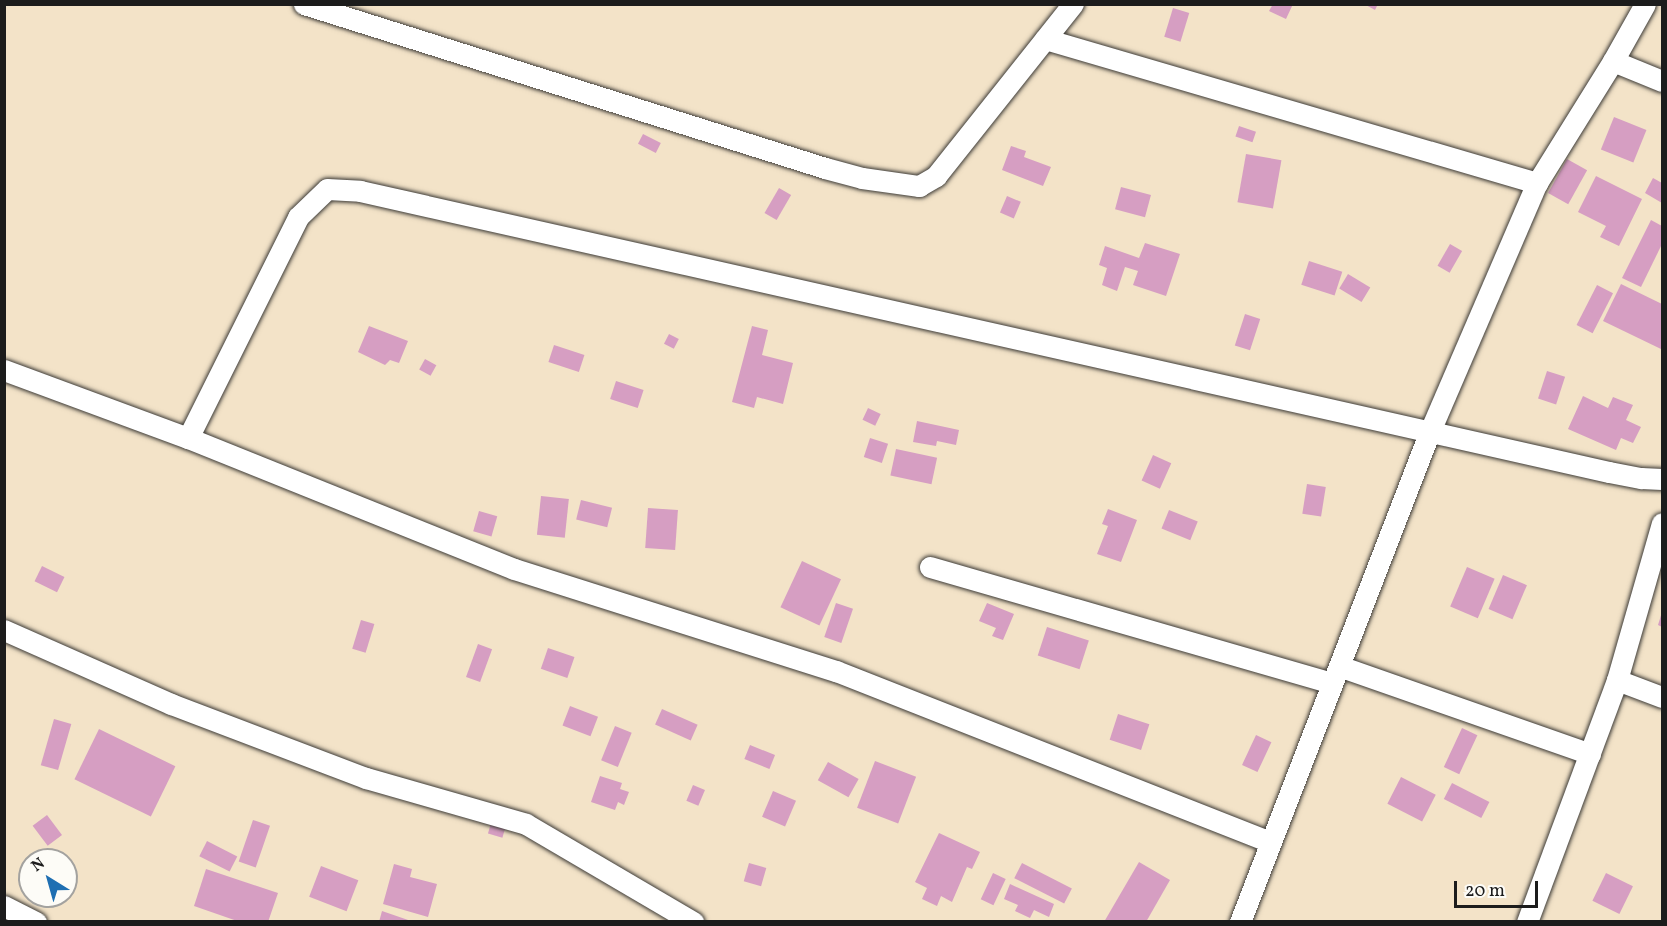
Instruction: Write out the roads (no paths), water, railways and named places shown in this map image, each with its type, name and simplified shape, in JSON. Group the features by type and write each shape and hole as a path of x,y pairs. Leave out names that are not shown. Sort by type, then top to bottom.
{"street":[{"path":"304,4 825,168 862,178 919,186 936,176 1073,4"},
{"path":"1240,921 1430,431 1537,183 1613,61 1645,4"},
{"path":"1045,39 1537,183"},
{"path":"1613,61 1662,81"},
{"path":"188,438 298,217 327,189 372,194 1609,472 1662,479"},
{"path":"4,370 188,438 514,569 836,671 1270,842"},
{"path":"1527,921 1617,680 1662,523"},
{"path":"930,567 1336,675 1590,754"},
{"path":"4,630 171,704 366,778 526,824 693,921"},
{"path":"1617,680 1662,697"},
{"path":"4,906 36,921"}]}
